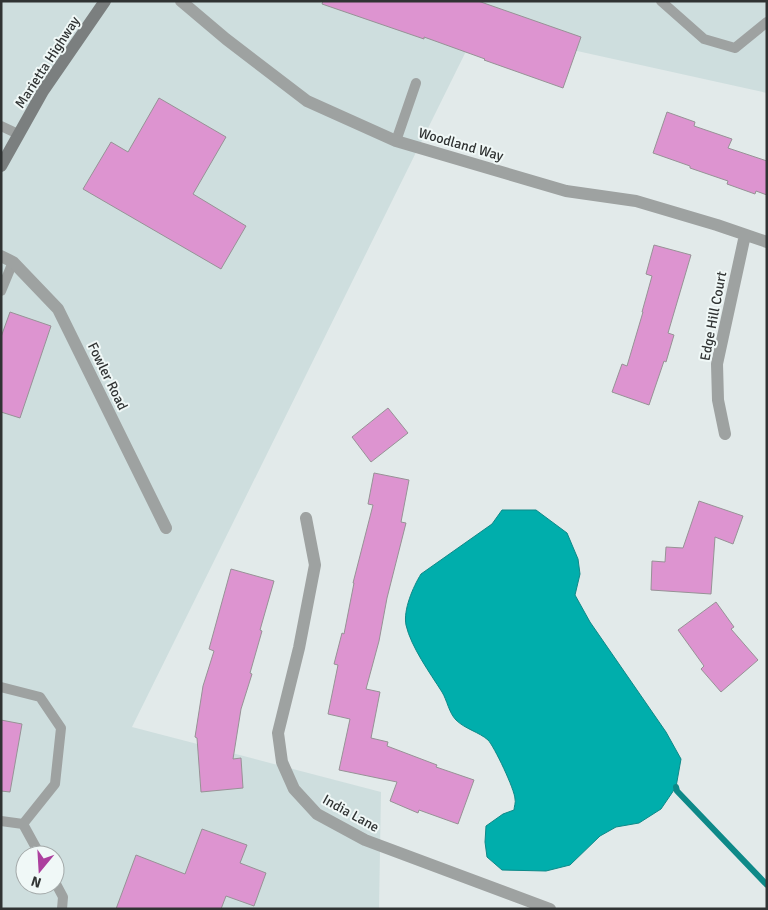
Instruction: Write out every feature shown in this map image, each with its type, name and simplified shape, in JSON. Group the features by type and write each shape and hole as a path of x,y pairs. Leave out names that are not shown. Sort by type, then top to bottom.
{"main road":[{"name":"Marietta Highway","path":"1,166 43,91 104,1"}],"street":[{"name":"Woodland Way","path":"181,1 226,39 307,101 396,141 566,191 636,201 767,242"},
{"name":"Edge Hill Court","path":"725,434 718,400 717,364 745,235"},
{"name":"Fowler Road","path":"7,259 58,309 166,528"},
{"name":"India Lane","path":"306,518 315,565 299,648 278,733 282,762 294,789 317,814 365,840 550,909"}],"lane":[{"path":"661,1 704,39 735,48 767,22"},
{"path":"396,141 416,83"},
{"path":"1,126 18,134"},
{"path":"1,291 7,259"},
{"path":"1,687 40,697 61,728 55,784 23,824"},
{"path":"1,821 23,824"},
{"path":"23,824 35,845"},
{"path":"62,895 62,909"}],"shaded area":[{"path":"1,1 767,1 767,93 477,29 132,727 381,792 379,909 1,909"}],"water":[{"path":"502,510 536,510 567,533 578,559 580,574 575,595 590,622 666,732 681,759 676,787 661,809 639,823 616,827 600,836 570,865 546,871 502,870 487,857 485,842 486,826 503,814 514,810 515,800 512,787 488,740 464,726 454,717 442,692 416,651 408,633 405,619 407,606 421,574 492,524"}],"building":[{"path":"323,1 478,1 581,37 563,88 424,37 424,39 322,4"},
{"path":"159,98 226,137 193,194 246,226 221,269 83,189 111,142 128,152"},
{"path":"667,112 695,122 694,126 732,139 728,148 767,161 767,195 756,191 755,194 727,184 728,181 653,153"},
{"path":"654,245 691,255 668,333 674,335 666,362 664,361 649,405 612,392 622,364 627,366 643,312 652,276 646,274"},
{"path":"10,312 51,326 20,418 1,412 1,337"},
{"path":"388,408 408,433 371,462 352,437"},
{"path":"374,473 409,480 401,522 406,523 366,689 380,692 371,738 388,742 387,746 437,765 436,767 474,780 458,824 419,810 418,813 390,801 397,782 339,770 350,719 328,714 338,665 334,664 342,633 344,634 353,583 373,505 368,504"},
{"path":"699,501 743,516 733,544 715,537 711,594 651,590 652,561 665,562 666,547 683,548"},
{"path":"231,569 274,581 260,630 262,631 250,673 252,674 241,709 233,759 241,758 243,788 201,792 197,738 195,737 203,686 214,651 209,649"},
{"path":"716,602 734,627 731,629 758,660 721,692 701,669 704,666 678,630"},
{"path":"1,720 22,724 10,792 1,791"},
{"path":"202,829 247,845 240,863 266,873 254,906 226,896 221,909 116,909 136,855 185,874"}],"waterway":[{"path":"676,787 677,791 767,885"}]}
